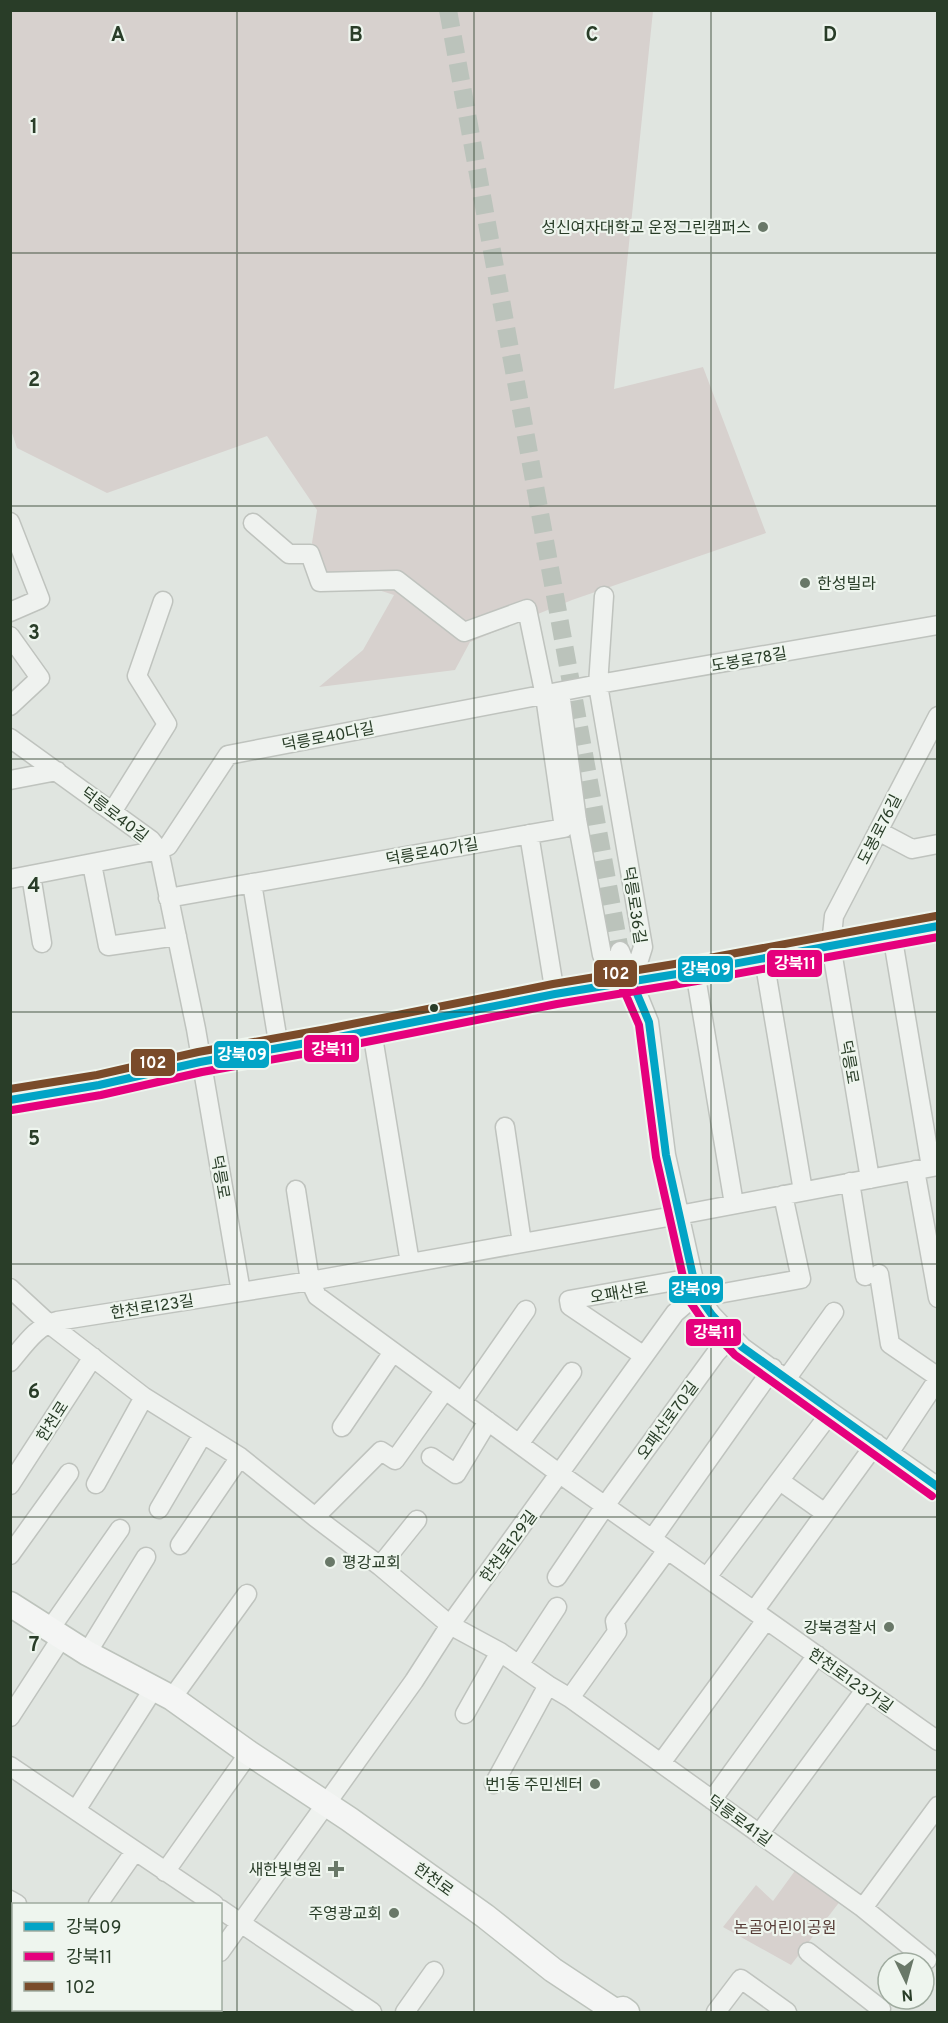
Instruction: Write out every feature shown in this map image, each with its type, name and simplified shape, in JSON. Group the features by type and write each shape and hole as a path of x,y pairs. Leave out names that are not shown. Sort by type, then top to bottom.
{"main road":[{"path":"10,1100 99,1085 200,1062 372,1031 555,994 764,959 938,926"},
{"name":"한천로","path":"10,1604 87,1653 163,1693 327,1804 485,1916 553,1970 619,2012"}],"street":[{"path":"10,522 19,567 40,599 10,612"},
{"path":"254,523 289,554 310,554 320,582 397,580 464,632 527,609 553,694 602,956 632,982"},
{"name":"덕릉로36길","path":"604,596 598,685 643,947 632,982"},
{"path":"112,812 167,724 137,676 163,601"},
{"name":"도봉로78길","path":"553,694 938,625"},
{"path":"10,636 40,678 10,706"},
{"name":"덕릉로40가길","path":"168,897 564,828 553,694"},
{"name":"덕릉로40다길","path":"159,850 168,846 228,755 553,694"},
{"name":"도봉로76길","path":"831,945 834,916 938,716"},
{"name":"덕릉로40길","path":"10,738 151,840 159,850 200,1062"},
{"path":"10,780 57,771"},
{"path":"878,831 912,849 938,844"},
{"path":"529,834 555,994"},
{"path":"10,879 159,850"},
{"path":"92,864 108,946 177,936"},
{"path":"31,875 42,943"},
{"path":"252,883 279,1048"},
{"path":"892,934 928,1167 938,1298"},
{"name":"덕릉로","path":"831,945 870,1179"},
{"path":"620,951 649,1022 666,1155 695,1286 712,1315 742,1347 831,1413 938,1487"},
{"path":"764,959 803,1191"},
{"path":"695,971 734,1204"},
{"path":"372,1031 410,1263"},
{"name":"덕릉로","path":"200,1062 241,1292"},
{"path":"505,1127 522,1243"},
{"name":"한천로123길","path":"48,1323 310,1281 679,1215 928,1167"},
{"path":"661,1763 760,1616 825,1513 882,1448 938,1378 890,1344 850,1182"},
{"path":"296,1190 310,1281"},
{"name":"오패산로","path":"644,1356 570,1306 569,1300 695,1286 718,1294 801,1279 783,1195"},
{"name":"한천로123가길","path":"310,1281 316,1296 560,1474 938,1741"},
{"name":"한천로129길","path":"222,1949 414,1681 450,1625 695,1286"},
{"name":"덕릉로41길","path":"10,1288 48,1323 144,1397 240,1456 380,1566 450,1625 500,1653 570,1698 921,1951"},
{"path":"462,1402 526,1310"},
{"path":"652,1539 780,1373 834,1312"},
{"path":"10,1362 48,1323"},
{"name":"오패산로70길","path":"557,1577 607,1507 612,1496 716,1353 732,1336"},
{"path":"342,1427 393,1352"},
{"name":"한천로","path":"10,1485 93,1357"},
{"path":"519,1444 572,1372"},
{"path":"315,1517 381,1451 395,1460 446,1390"},
{"path":"96,1484 144,1397"},
{"path":"707,1577 831,1413"},
{"path":"431,1457 456,1474 488,1421"},
{"path":"159,1509 203,1434"},
{"path":"180,1545 240,1456"},
{"path":"10,1555 69,1473"},
{"path":"780,1481 825,1513"},
{"path":"380,1566 417,1520"},
{"path":"10,1717 56,1633 120,1529"},
{"path":"570,1698 617,1632 615,1621 668,1550"},
{"path":"87,1653 146,1557"},
{"path":"76,1810 163,1693 246,1594"},
{"path":"519,1665 557,1607"},
{"path":"465,1714 500,1653"},
{"path":"712,1800 816,1655"},
{"path":"494,1784 548,1685"},
{"path":"759,1834 865,1689"},
{"path":"165,1872 249,1753"},
{"path":"10,1766 211,1903"},
{"path":"863,1908 938,1806"},
{"path":"99,1903 135,1851"},
{"path":"222,1910 365,2011"},
{"path":"808,1952 876,2002"},
{"path":"405,2013 434,1971"},
{"path":"716,2013 741,1979 787,2013"}],"green space":[{"path":"11,11 653,11 614,389 703,367 766,533 572,600 470,642 455,670 319,687 363,650 394,595 326,573 312,543 317,510 267,436 107,493 17,448 11,430"},
{"name":"논골어린이공원","path":"797,1868 841,1900 791,1965 723,1927 756,1885 773,1901"}],"tunnel":[{"path":"448,10 620,951"}],"transit line":[{"name":"102","path":"10,1089 97,1075 198,1052 553,984 693,961 936,916"},
{"name":"강북09","path":"10,1100 99,1085 200,1062 555,994 695,971 938,926"},
{"name":"강북11","path":"12,1110 101,1095 202,1072 557,1004 938,937"},
{"name":"강북09","path":"632,982 649,1022 666,1155 697,1294 712,1315 742,1347 938,1487"},
{"name":"강북11","path":"622,986 639,1025 656,1157 688,1299 704,1322 735,1355 932,1496"}],"place":[{"name":"성신여자대학교 운정그린캠퍼스","path":"763,227"},
{"name":"한성빌라","path":"805,583"},
{"name":"평강교회","path":"330,1562"},
{"name":"강북경찰서","path":"889,1627"},
{"name":"번1동 주민센터","path":"595,1784"},
{"name":"새한빛병원","path":"336,1869"},
{"name":"주영광교회","path":"394,1913"}]}
